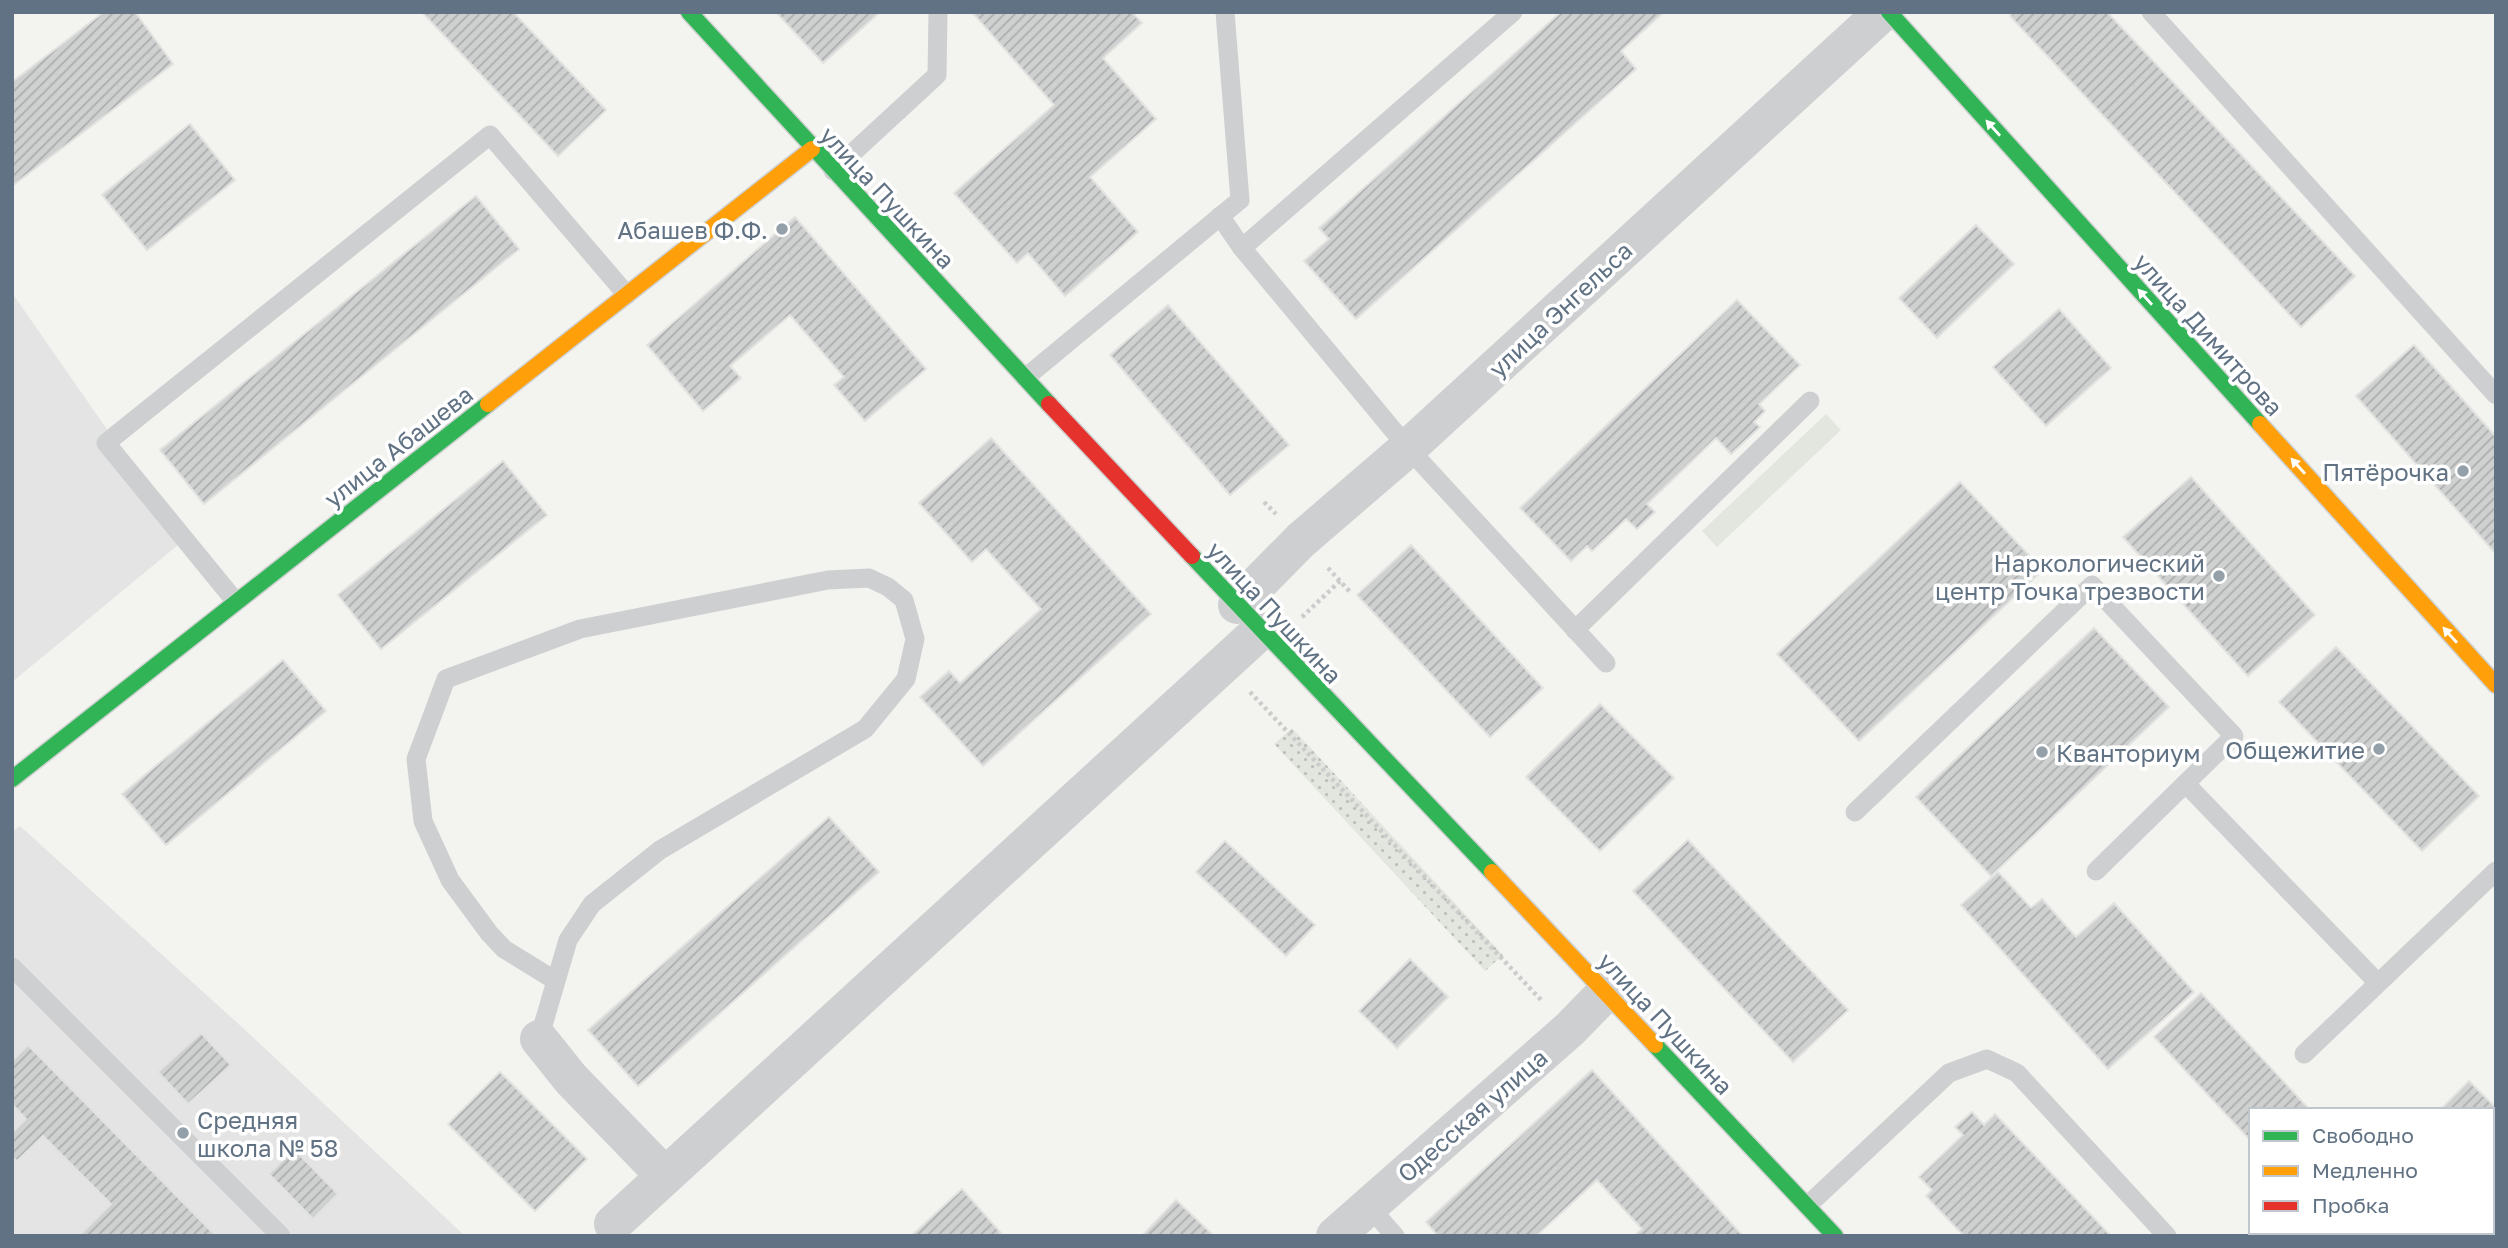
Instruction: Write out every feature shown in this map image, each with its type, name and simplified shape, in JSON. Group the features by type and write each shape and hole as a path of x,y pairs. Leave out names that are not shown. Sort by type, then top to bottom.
{"main road":[{"name":"улица Пушкина","path":"689,12 812,149 1249,618 1835,1236"},
{"name":"улица Димитрова","path":"1889,12 2496,685"},
{"name":"улица Абашева","path":"12,779 812,149"}],"street":[{"name":"улица Энгельса","path":"613,1224 1249,618 1301,540 1408,448 1884,12"},
{"name":"Одесская улица","path":"1335,1236 1570,1029 1606,992"},
{"path":"539,1039 571,1079 665,1176"}],"lane":[{"path":"833,171 937,75 938,12"},
{"path":"1025,378 1240,200 1225,12"},
{"path":"1242,247 1513,12"},
{"path":"2151,12 2496,395"},
{"path":"236,602 106,443 490,135 627,295"},
{"path":"1220,216 1242,247 1408,448 1606,663"},
{"path":"1575,631 1810,401"},
{"path":"539,1039 556,981 568,940 592,904 660,850 865,729 906,679 915,639 904,600 888,587 869,578 828,580 580,629 446,679 416,759 423,821 450,880 489,933 504,949 556,981"},
{"path":"1855,812 2092,585 2234,736 2096,871"},
{"path":"2186,784 2378,983"},
{"path":"2304,1054 2496,871"},
{"path":"12,967 281,1236"},
{"path":"1807,1206 1949,1073 1987,1059 2017,1073 2167,1236"},
{"path":"1381,1220 1395,1236"}],"path":[{"path":"1243,685 1570,1029"}],"shaded area":[{"path":"12,293 184,540 12,682"},
{"path":"1826,414 1841,430 1717,547 1702,531"},
{"path":"1292,728 1503,955 1485,971 1274,744"},
{"name":"Средняя школа № 58","path":"20,826 244,1029 465,1236 12,1236 12,832"}],"building":[{"path":"104,12 135,12 173,64 12,186 12,82"},
{"path":"422,12 513,12 606,110 558,156"},
{"path":"776,12 880,12 823,63"},
{"path":"972,12 1132,12 1142,23 1103,58 1156,119 1090,177 1138,232 1065,296 1028,253 1017,263 954,193 1054,105"},
{"path":"1561,12 1664,12 1621,51 1636,69 1356,319 1304,261 1329,239 1319,228"},
{"path":"2013,12 2107,12 2355,276 2301,327 2010,16"},
{"path":"190,124 235,180 147,250 102,195"},
{"path":"476,196 519,249 204,504 160,450"},
{"path":"795,217 926,369 865,421 834,385 844,377 790,315 730,366 741,378 703,411 647,345"},
{"path":"1976,225 2014,264 1937,338 1899,298"},
{"path":"1737,300 1800,365 1759,404 1765,411 1754,422 1760,427 1731,454 1716,438 1647,504 1655,512 1637,529 1626,519 1592,551 1587,546 1571,561 1520,508"},
{"path":"1168,305 1289,445 1230,495 1110,355"},
{"path":"2059,309 2111,368 2046,426 1993,367"},
{"path":"2414,345 2496,437 2496,554 2356,396"},
{"path":"991,438 1151,614 983,766 920,697 949,671 960,683 1041,609 986,549 972,562 919,503"},
{"path":"503,461 547,515 381,649 338,595"},
{"name":"Наркологический центр Точка трезвости","path":"2191,477 2315,615 2248,676 2123,537"},
{"path":"1960,482 2043,570 1859,741 1777,654"},
{"path":"1411,545 1543,688 1490,737 1357,595"},
{"name":"Кванториум","path":"2094,628 2169,707 1991,876 1916,797"},
{"name":"Общежитие","path":"2336,647 2479,796 2422,851 2279,702"},
{"path":"283,660 326,711 166,845 122,794"},
{"path":"1600,704 1674,778 1600,851 1526,777"},
{"path":"829,817 879,872 638,1086 588,1030"},
{"path":"1688,840 1848,1010 1793,1062 1633,891"},
{"path":"1225,841 1315,925 1286,956 1196,872"},
{"path":"1998,872 2031,908 2042,899 2076,937 2114,903 2194,992 2108,1069 1961,905"},
{"path":"1410,959 1448,997 1397,1048 1359,1011"},
{"path":"2201,993 2308,1108 2249,1108 2249,1139 2154,1037"},
{"path":"201,1033 231,1065 188,1104 158,1072"},
{"path":"28,1045 216,1236 79,1236 111,1204 43,1136 17,1161 12,1157 12,1133 26,1119 12,1104 12,1061"},
{"path":"1592,1070 1743,1236 1634,1236 1642,1229 1597,1180 1536,1236 1438,1236 1426,1222"},
{"path":"500,1072 587,1159 535,1211 448,1124"},
{"path":"2469,1081 2496,1108 2496,1236 2456,1234 2494,1234 2494,1108 2442,1108"},
{"path":"1972,1112 1984,1125 1995,1114 2111,1236 1964,1236 1926,1196 1932,1190 1919,1177 1963,1135 1955,1127"},
{"path":"294,1149 338,1194 313,1219 269,1174"},
{"path":"962,1189 1001,1233 997,1236 911,1236"},
{"path":"1176,1200 1212,1234 1142,1236"}],"traffic: fast":[{"path":"689,12 1049,404"},
{"path":"1889,12 2260,424"},
{"path":"12,779 488,404"},
{"path":"1192,556 1492,872"},
{"path":"1655,1045 1835,1236"}],"traffic: slow":[{"path":"488,404 812,149"},
{"path":"2260,424 2496,685"},
{"path":"1492,872 1655,1045"}],"traffic: jam":[{"path":"1049,404 1192,556"}],"place":[{"name":"Абашев Ф.Ф.","path":"782,229"},
{"name":"Пятёрочка","path":"2463,471"},
{"name":"Наркологический центр Точка трезвости","path":"2219,576"},
{"name":"Общежитие","path":"2379,749"},
{"name":"Кванториум","path":"2042,752"},
{"name":"Средняя школа № 58","path":"183,1133"}]}
